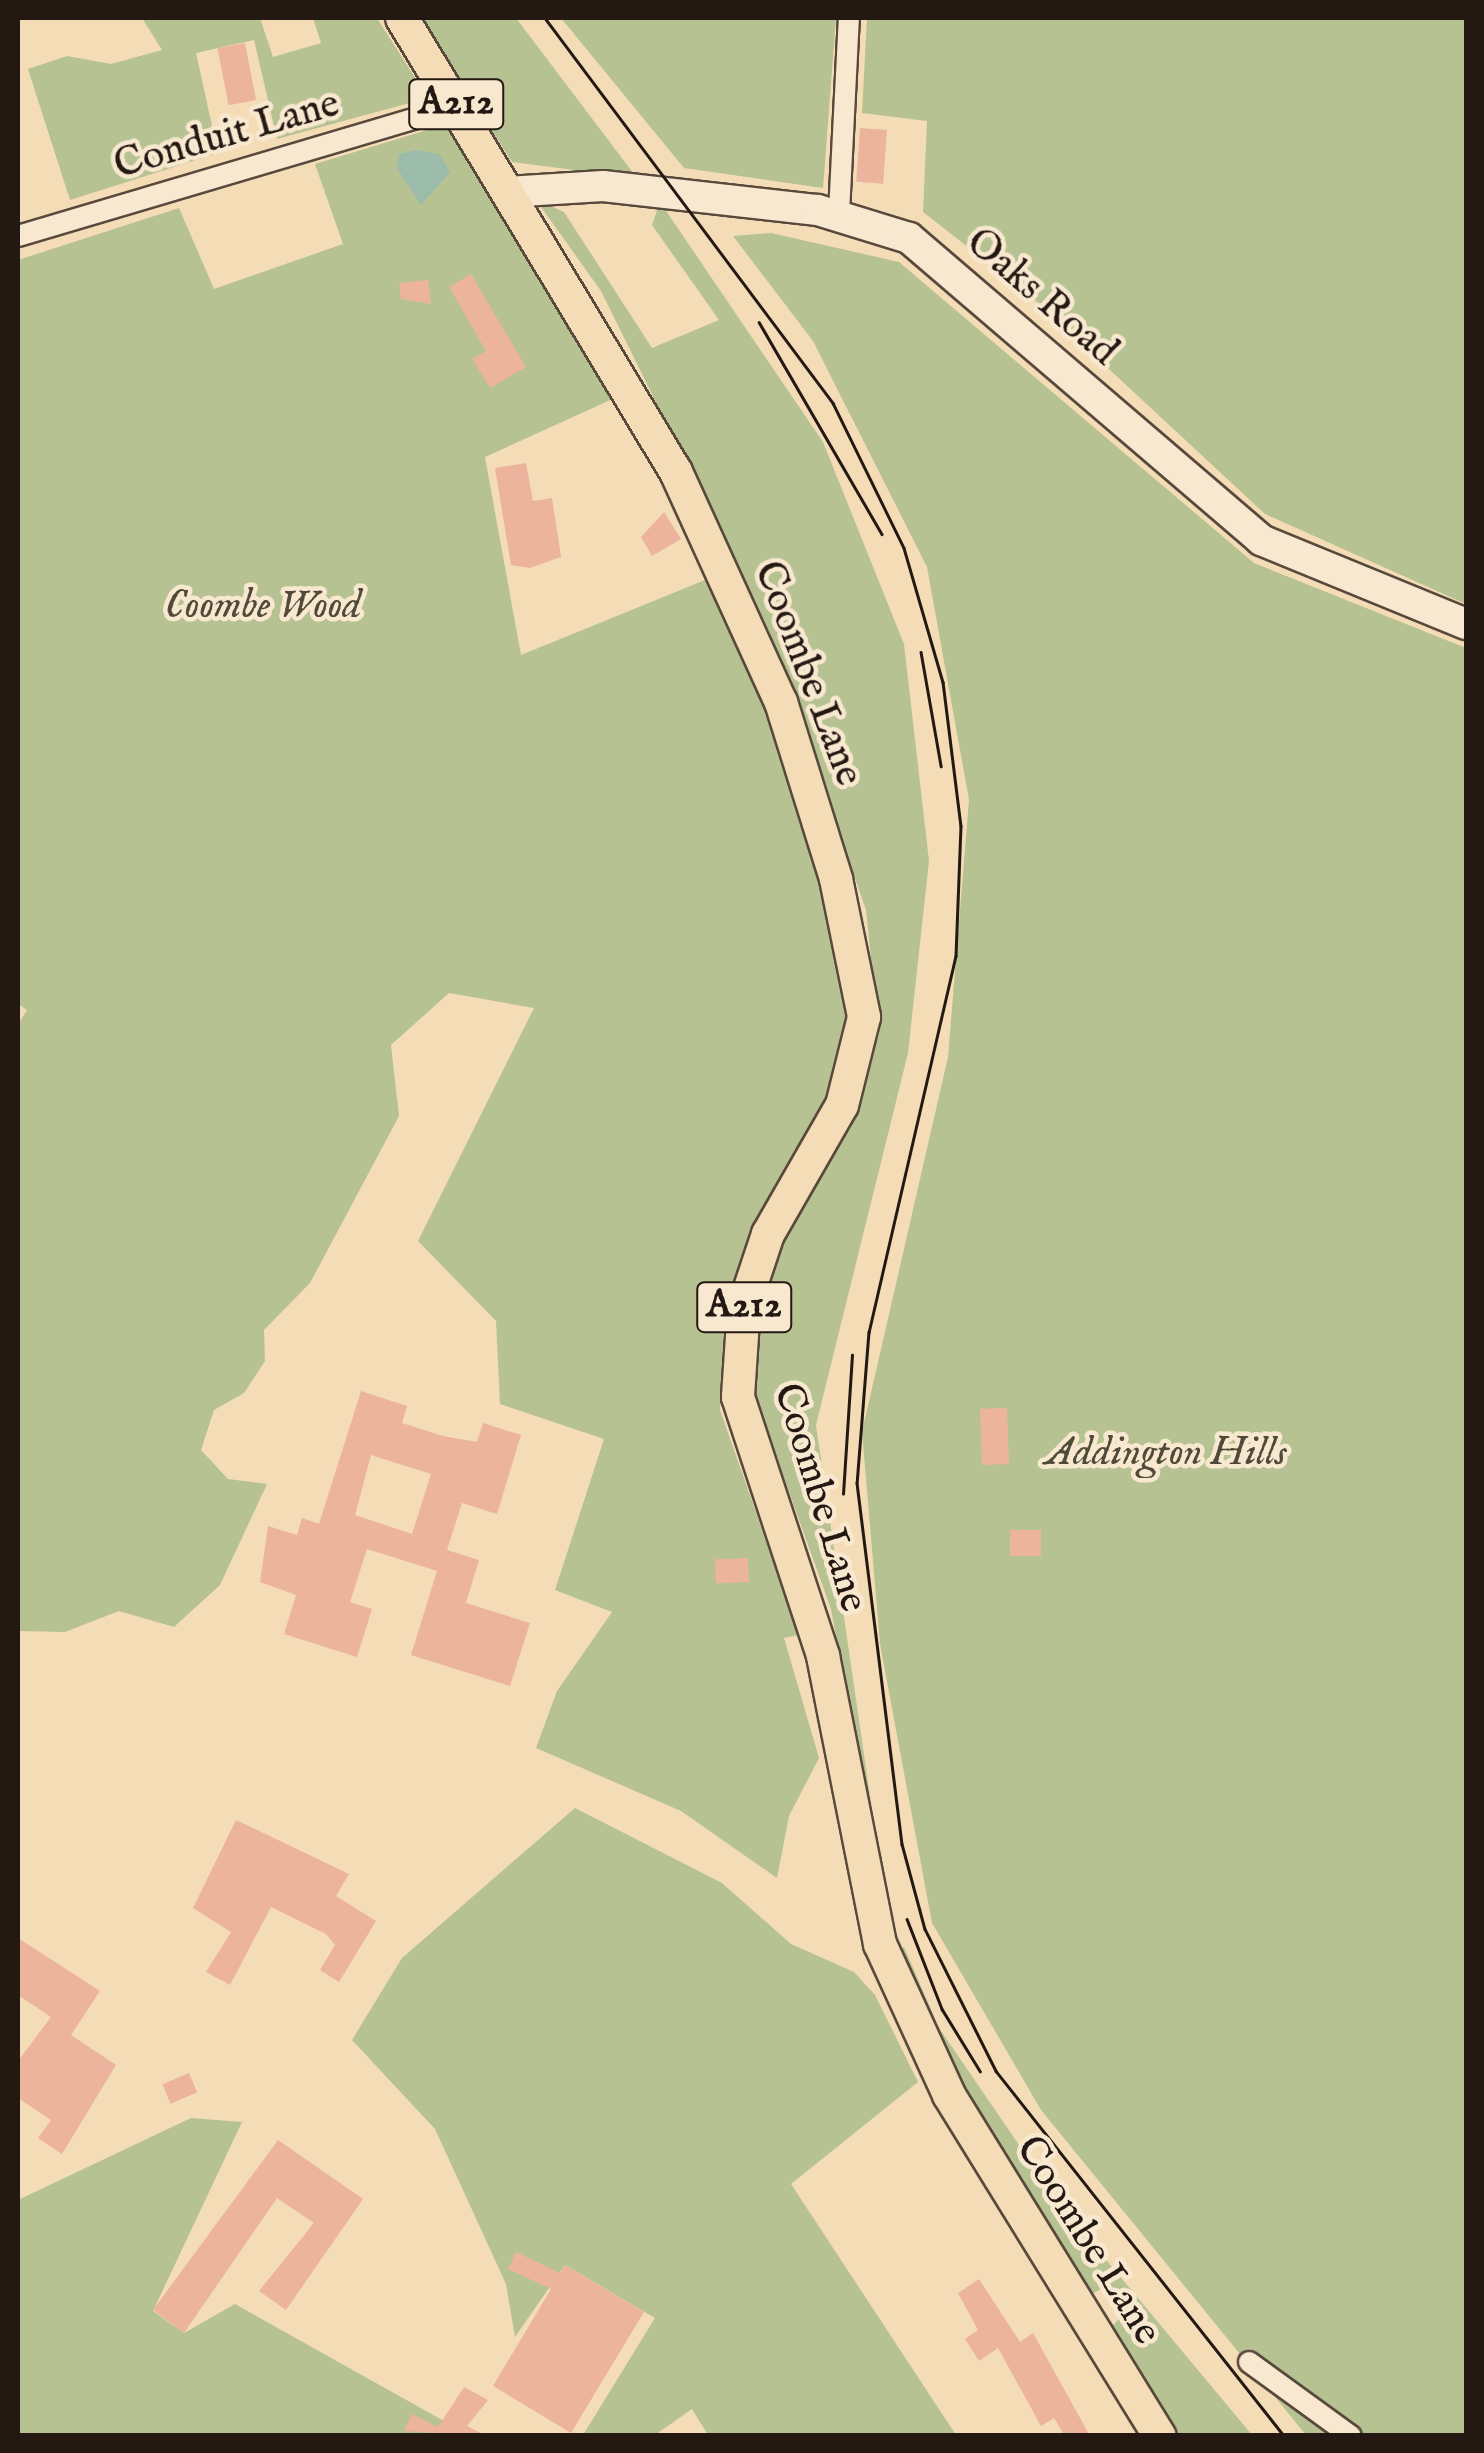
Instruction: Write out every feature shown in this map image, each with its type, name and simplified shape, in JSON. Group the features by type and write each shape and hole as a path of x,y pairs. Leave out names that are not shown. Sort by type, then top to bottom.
{"main road":[{"name":"A212","path":"402,18 507,192"},
{"name":"Coombe Lane","path":"507,192 676,472 781,702 858,960 857,1056 842,1105 768,1234 744,1306 738,1397 823,1656 880,1944 957,2110 1160,2436"}],"street":[{"path":"840,213 849,18"},
{"name":"Conduit Lane","path":"18,236 457,106"},
{"name":"Oaks Road","path":"507,192 604,186 840,213 908,238 1260,540 1466,624"},
{"path":"1249,2362 1352,2436"}],"green space":[{"path":"142,18 260,18 273,57 321,43 313,18 377,18 428,98 277,139 254,40 196,53 218,153 70,200 28,69 67,56 111,64 162,50"},
{"path":"420,18 516,18 637,178 512,162"},
{"path":"561,18 836,18 823,188 684,168"},
{"path":"867,18 1466,18 1466,604 1265,514 1027,293 923,212 927,121 862,113"},
{"name":"Coombe Wood","path":"450,123 617,397 485,457 521,655 710,578 767,698 838,941 849,1016 837,1083 769,1197 724,1326 720,1410 799,1635 784,1638 819,1758 789,1816 777,1878 681,1811 536,1748 557,1691 612,1612 555,1590 604,1439 500,1404 496,1321 418,1241 534,1008 449,993 391,1045 399,1116 310,1283 264,1330 265,1361 244,1393 214,1410 201,1450 228,1479 267,1484 220,1585 174,1627 119,1611 65,1632 18,1631 18,1024 27,1010 18,1004 18,260 179,208 214,289 343,244 315,164"},
{"path":"536,200 564,212 652,348 719,320 652,225 660,202 823,442 904,644 929,861 908,1053 816,1425 890,1933 831,1609 751,1386 762,1303 783,1243 879,1035 866,910 770,633 601,291"},
{"name":"Addington Hills","path":"771,233 899,262 1254,563 1466,648 1466,2435 1306,2435 1041,2110 932,1923 880,1644 862,1432 948,1057 969,800 927,567 813,341 733,236"},
{"path":"575,1808 722,1883 791,1944 854,1972 875,1995 918,2082 791,2184 956,2435 708,2435 692,2409 655,2435 583,2435 655,2318 565,2265 515,2337 506,2284 435,2129 352,2040 402,1958"},
{"path":"904,1947 939,2028 1058,2202 1252,2435 1170,2435 1105,2333 1120,2318 1121,2298 1107,2286 1086,2297 970,2108 894,1952"},
{"path":"191,2118 242,2122 153,2311 184,2333 235,2304 469,2435 18,2436 18,2200"}],"shaded area":[{"path":"416,150 439,154 450,172 421,205 397,168 399,154"}],"building":[{"path":"245,43 256,100 229,105 218,48"},
{"path":"860,128 887,130 883,184 856,182"},
{"path":"471,274 526,367 490,388 472,359 486,351 449,287"},
{"path":"428,280 431,304 401,299 399,283"},
{"path":"526,463 533,501 552,498 561,557 530,568 511,565 495,468"},
{"path":"664,512 681,539 652,556 641,537"},
{"path":"361,1391 407,1406 402,1423 443,1436 477,1442 483,1423 521,1435 497,1514 462,1503 447,1550 479,1560 466,1603 530,1623 510,1686 411,1655 437,1571 367,1549 350,1602 372,1609 357,1657 284,1634 296,1595 260,1582 268,1526 297,1535 302,1518 319,1524","holes":["371,1455 431,1474 412,1534 355,1515"]},
{"path":"1007,1408 1009,1464 982,1465 980,1409"},
{"path":"1010,1530 1041,1530 1041,1556 1010,1556"},
{"path":"748,1558 749,1582 716,1583 715,1559"},
{"path":"236,1820 349,1874 336,1896 376,1921 339,1982 320,1970 335,1945 326,1934 271,1907 230,1985 206,1972 231,1932 193,1908"},
{"path":"18,1938 100,1991 71,2035 116,2065 62,2154 38,2138 51,2120 18,2098 18,2061 51,2017 18,1995"},
{"path":"189,2073 197,2092 171,2104 162,2084"},
{"path":"278,2140 363,2199 286,2310 259,2291 314,2223 277,2198 184,2333 153,2310"},
{"path":"516,2252 560,2273 565,2265 644,2312 571,2433 493,2386 551,2289 508,2269"},
{"path":"979,2279 1020,2342 1033,2333 1090,2436 1065,2436 1054,2418 1041,2426 998,2348 979,2361 965,2339 978,2330 958,2293"},
{"path":"464,2387 488,2400 467,2426 487,2436 404,2431 412,2414 438,2427"}],"tram line":[{"path":"545,18 833,403 904,548 943,682 961,826 956,956 869,1332 857,1483 902,1844 925,1929 996,2071 1284,2436"},
{"path":"759,322 882,534"},
{"path":"921,652 941,766"},
{"path":"843,1494 852,1355"},
{"path":"907,1919 942,2009 980,2071"}]}
